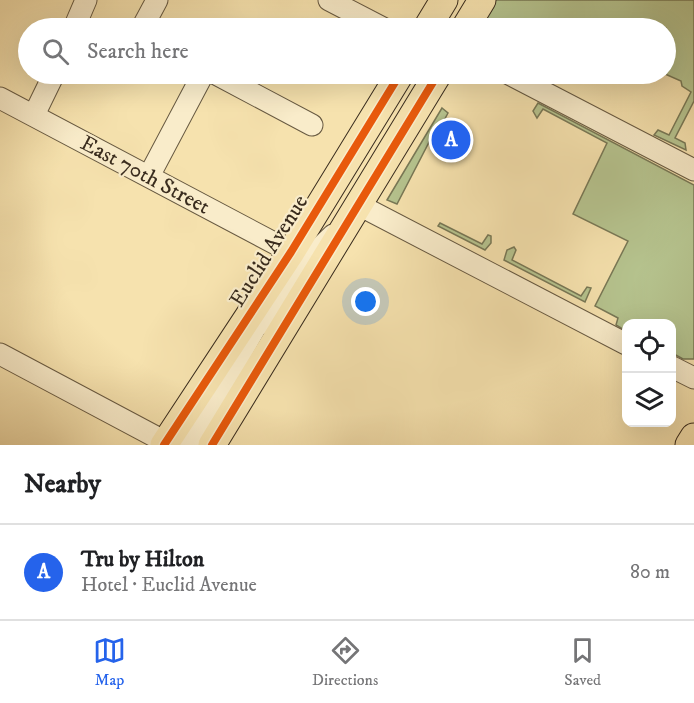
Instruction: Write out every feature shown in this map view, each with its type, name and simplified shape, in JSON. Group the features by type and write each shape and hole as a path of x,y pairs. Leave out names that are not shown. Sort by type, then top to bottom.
{"main road":[{"path":"433,18 444,0"},
{"path":"471,18 482,0"},
{"name":"Euclid Avenue","path":"173,444 394,84"},
{"path":"212,445 432,84"},
{"path":"689,445 694,437"}],"street":[{"path":"78,18 86,0"},
{"path":"147,18 157,0"},
{"path":"329,0 364,18"},
{"path":"34,116 49,84"},
{"path":"149,176 198,84"},
{"path":"235,84 312,125"},
{"path":"528,84 694,170"},
{"name":"East 70th Street","path":"0,98 291,252"},
{"path":"0,354 173,444 309,258 351,214 622,342"},
{"path":"249,343 299,254 308,224"},
{"path":"676,369 694,378"}],"green space":[{"path":"495,0 694,0 694,101 675,138 685,143 686,150 654,135 658,130 669,135 691,92 676,79 676,18 484,18"},
{"path":"538,103 694,185 694,359 683,359 676,355 676,319 622,319 622,329 616,325 618,318 595,306 628,241 573,214 607,143 543,109 537,118 533,111"},
{"path":"442,108 448,113 442,124 439,123 397,204 387,200"},
{"path":"440,223 482,244 488,235 491,236 491,243 485,250 438,226"},
{"path":"514,247 516,250 512,260 581,296 587,287 591,288 585,302 504,260 507,250"}],"cycle path":[{"path":"164,445 291,252 394,84"},
{"path":"212,445 432,84"}],"place":[{"name":"Tru by Hilton","path":"451,140"}]}
